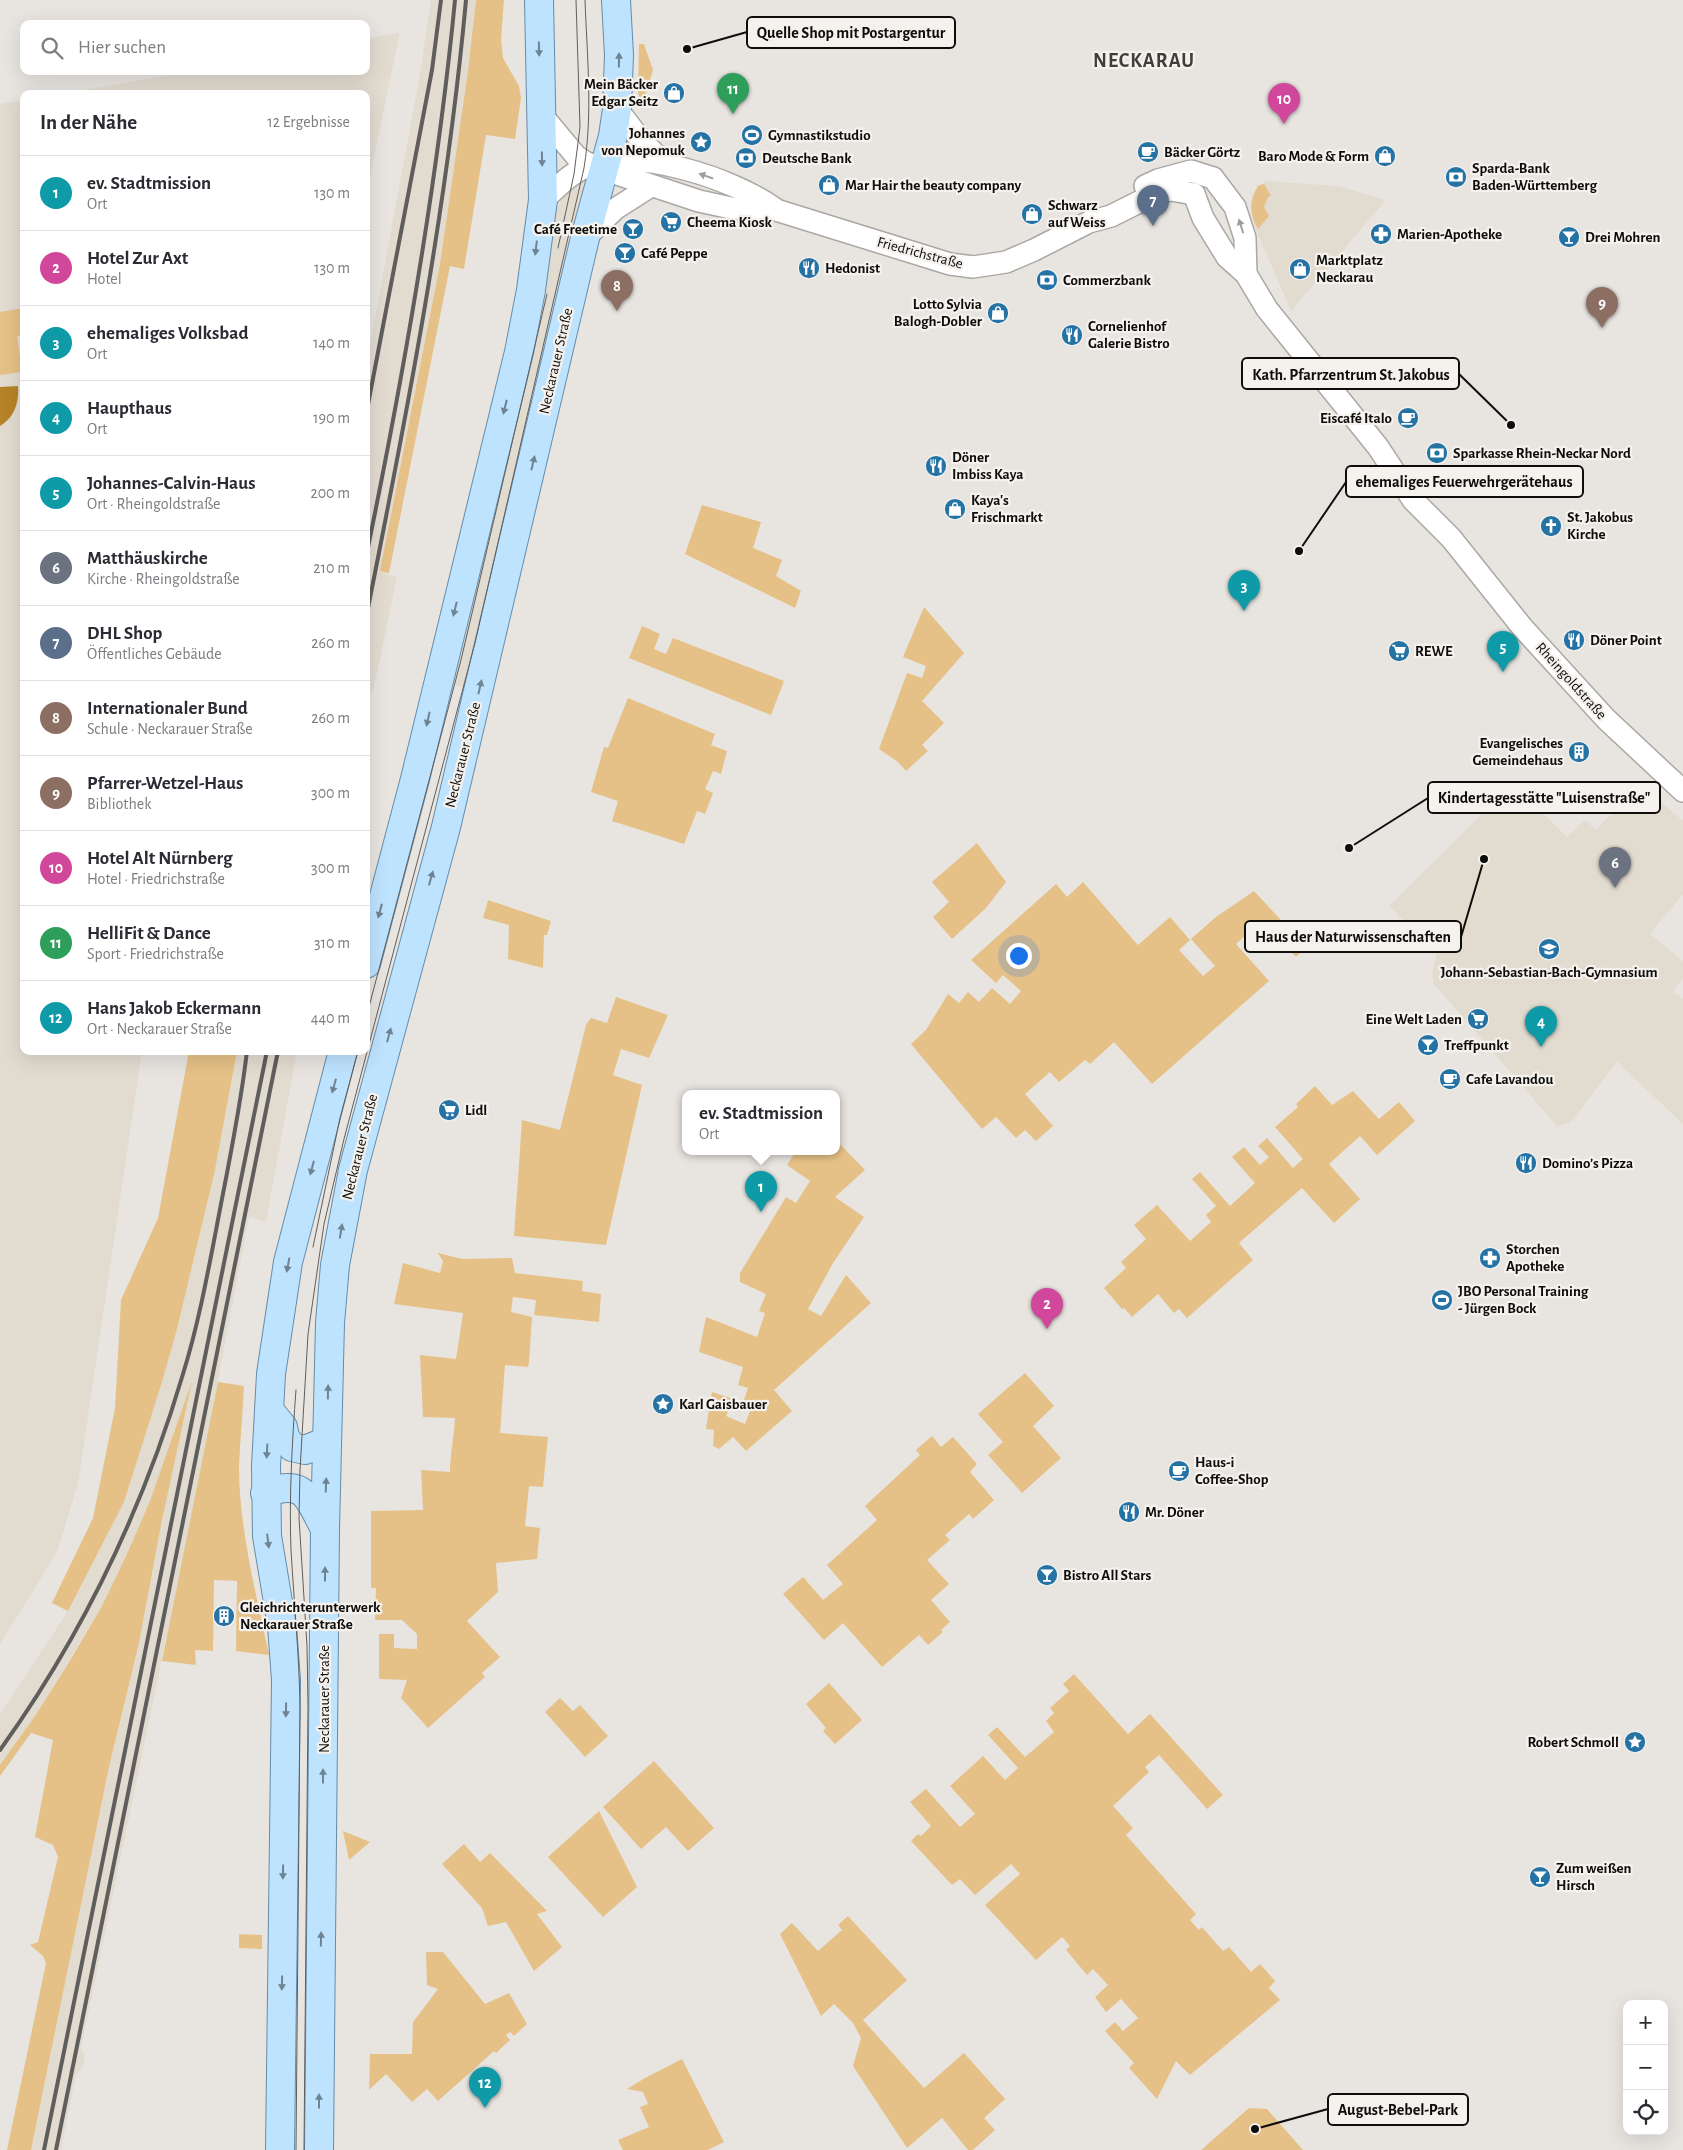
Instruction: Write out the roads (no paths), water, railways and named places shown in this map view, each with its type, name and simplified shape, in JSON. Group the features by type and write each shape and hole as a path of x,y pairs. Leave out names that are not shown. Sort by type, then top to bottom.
{"main road":[{"path":"370,949 414,779 518,352 531,290 542,200 539,0"},
{"name":"Neckarauer Straße","path":"319,2150 325,1529 332,1291 343,1215 351,1179 446,827 585,238 600,166 617,109 619,55 616,0"},
{"path":"280,2150 286,1680 282,1626 267,1536 265,1493 269,1410 272,1365 288,1262 342,1055"},
{"path":"269,1410 283,1427 285,1437 292,1447 305,1450 328,1441"},
{"path":"265,1493 284,1486 295,1488 310,1502 325,1529"}],"street":[{"path":"617,109 646,146 664,163"},
{"path":"540,113 576,156 600,166"},
{"name":"Friedrichstraße","path":"600,166 664,163 747,192 776,210 950,264 973,267 1006,262 1089,222 1111,216 1157,194 1171,190 1194,194"},
{"path":"542,200 574,174 600,166"},
{"name":"Friedrichstraße","path":"600,166 651,186 731,208 776,210"},
{"name":"Friedrichstraße","path":"1089,222 1101,209 1158,180 1191,171 1214,178"},
{"path":"1194,194 1214,178"},
{"name":"Rheingoldstraße","path":"1214,178 1236,207 1245,238 1246,274"},
{"path":"585,238 615,209 651,186"},
{"name":"Rheingoldstraße","path":"1194,194 1215,239 1227,258 1246,274 1267,309 1378,447 1425,490 1451,538 1522,627 1606,720 1683,791"}],"tram line":[{"path":"558,248 574,174 580,127 576,0"},
{"path":"370,1041 475,643 584,168 589,105 585,0"},
{"path":"370,1003 461,660 547,294"},
{"path":"313,1247 340,1118 357,1055"},
{"path":"304,2150 308,1705 307,1646 299,1518 300,1470 308,1334 324,1224 366,1055"},
{"path":"296,1390 290,1510 300,1705 296,2150"}],"railway":[{"path":"370,394 432,70 441,0"},
{"path":"370,537 418,280 439,140 455,0"},
{"path":"370,597 411,387 437,233 458,78 466,0"},
{"path":"0,1750 30,1707 83,1617 129,1522 167,1424 195,1332 236,1128 246,1055"},
{"path":"44,2150 266,1055"},
{"path":"56,2150 277,1055"}],"place":[{"name":"Quelle Shop mit Postargentur","path":"687,49"},
{"name":"Mein Bäcker Edgar Seitz","path":"674,93"},
{"name":"HelliFit & Dance","path":"733,114"},
{"name":"Hotel Alt Nürnberg","path":"1284,124"},
{"name":"Gymnastikstudio","path":"752,135"},
{"name":"Johannes von Nepomuk","path":"701,142"},
{"name":"Bäcker Görtz","path":"1148,152"},
{"name":"Baro Mode & Form","path":"1385,156"},
{"name":"Deutsche Bank","path":"746,158"},
{"name":"Sparda-Bank Baden-Württemberg","path":"1456,177"},
{"name":"Mar Hair the beauty company","path":"829,185"},
{"name":"Schwarz auf Weiss","path":"1032,214"},
{"name":"Cheema Kiosk","path":"671,222"},
{"name":"DHL Shop","path":"1153,226"},
{"name":"Café Freetime","path":"633,229"},
{"name":"Marien-Apotheke","path":"1381,234"},
{"name":"Drei Mohren","path":"1569,237"},
{"name":"Café Peppe","path":"625,253"},
{"name":"Hedonist","path":"809,268"},
{"name":"Marktplatz Neckarau","path":"1300,269"},
{"name":"Commerzbank","path":"1047,280"},
{"name":"Internationaler Bund","path":"617,311"},
{"name":"Lotto Sylvia Balogh-Dobler","path":"998,313"},
{"name":"Pfarrer-Wetzel-Haus","path":"1602,328"},
{"name":"Cornelienhof Galerie Bistro","path":"1072,335"},
{"name":"Eiscafé Italo","path":"1408,418"},
{"name":"Kath. Pfarrzentrum St. Jakobus","path":"1511,425"},
{"name":"Sparkasse Rhein-Neckar Nord","path":"1437,453"},
{"name":"Döner Imbiss Kaya","path":"936,466"},
{"name":"Kaya's Frischmarkt","path":"955,509"},
{"name":"St. Jakobus Kirche","path":"1551,526"},
{"name":"ehemaliges Feuerwehrgerätehaus","path":"1299,551"},
{"name":"ehemaliges Volksbad","path":"1244,611"},
{"name":"Döner Point","path":"1574,640"},
{"name":"REWE","path":"1399,651"},
{"name":"Johannes-Calvin-Haus","path":"1503,672"},
{"name":"Evangelisches Gemeindehaus","path":"1579,752"},
{"name":"Kindertagesstätte \"Luisenstraße\"","path":"1349,848"},
{"name":"Haus der Naturwissenschaften","path":"1484,859"},
{"name":"Matthäuskirche","path":"1615,888"},
{"name":"Johann-Sebastian-Bach-Gymnasium","path":"1549,949"},
{"name":"Eine Welt Laden","path":"1478,1019"},
{"name":"Treffpunkt","path":"1428,1045"},
{"name":"Haupthaus","path":"1541,1047"},
{"name":"Cafe Lavandou","path":"1450,1079"},
{"name":"Lidl","path":"449,1110"},
{"name":"Domino’s Pizza","path":"1526,1163"},
{"name":"ev. Stadtmission","path":"761,1212"},
{"name":"Storchen Apotheke","path":"1490,1258"},
{"name":"JBO Personal Training - Jürgen Bock","path":"1442,1300"},
{"name":"Hotel Zur Axt","path":"1047,1329"},
{"name":"Karl Gaisbauer","path":"663,1404"},
{"name":"Haus-i Coffee-Shop","path":"1179,1471"},
{"name":"Mr. Döner","path":"1129,1512"},
{"name":"Bistro All Stars","path":"1047,1575"},
{"name":"Gleichrichterunterwerk Neckarauer Straße","path":"224,1616"},
{"name":"Robert Schmoll","path":"1635,1742"},
{"name":"Zum weißen Hirsch","path":"1540,1877"},
{"name":"Hans Jakob Eckermann","path":"485,2108"},
{"name":"August-Bebel-Park","path":"1255,2129"}],"district":[{"name":"NECKARAU","path":"1144,61"}]}
